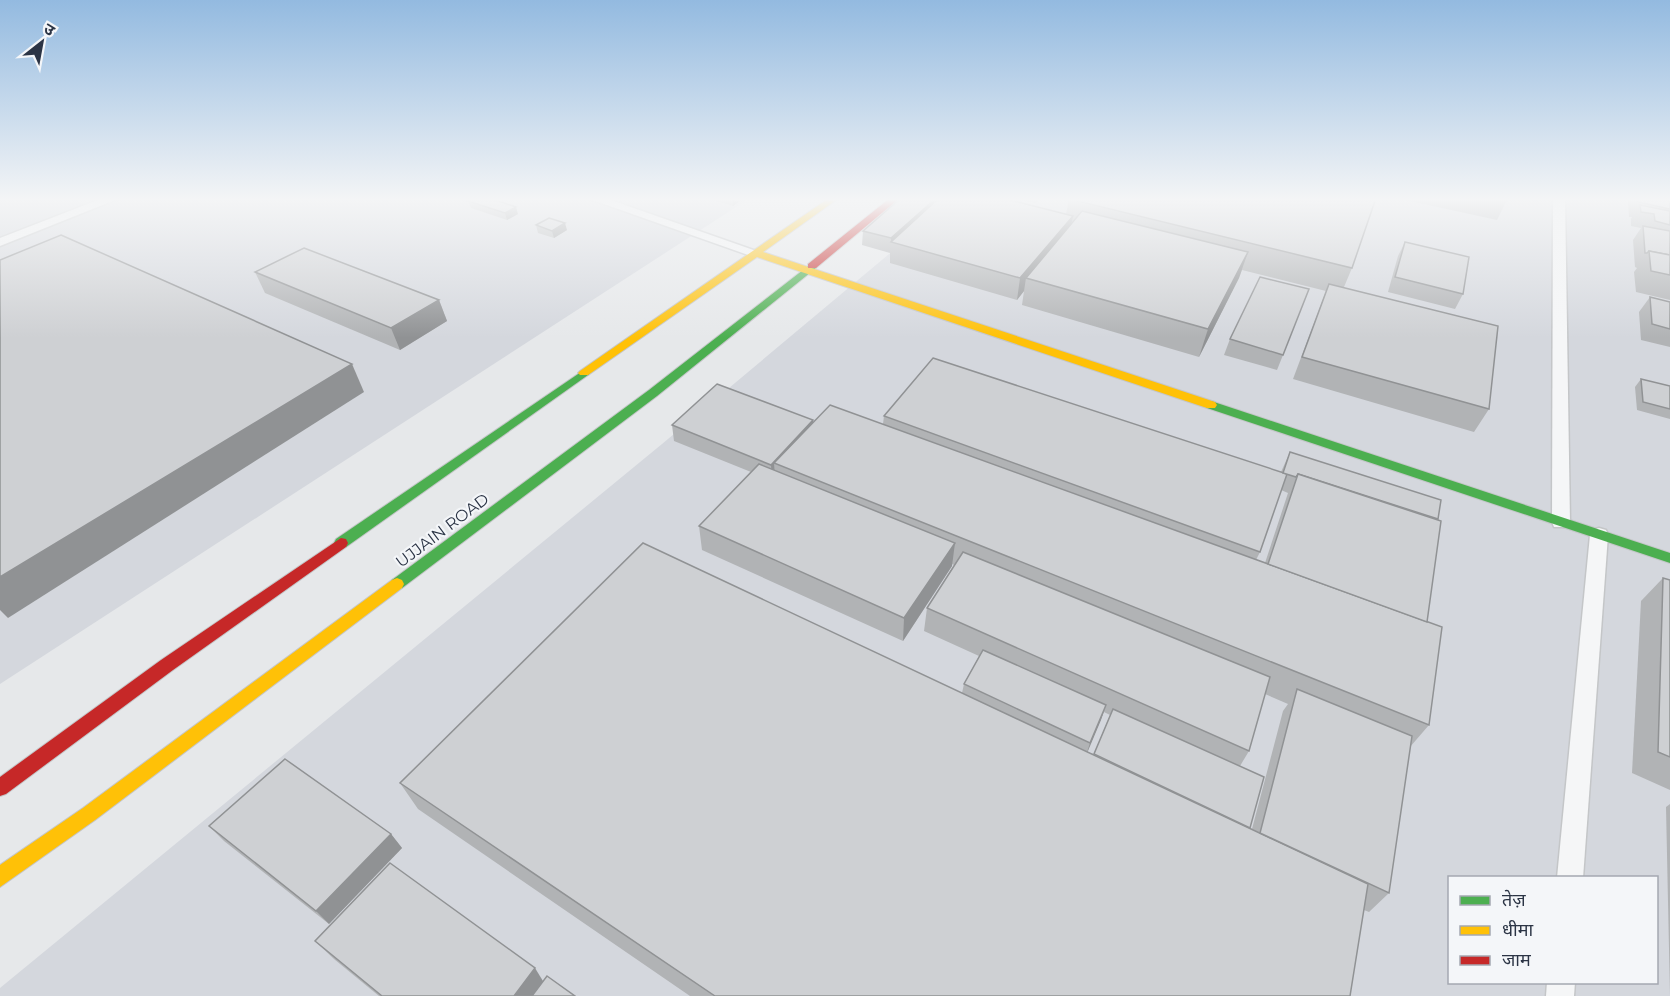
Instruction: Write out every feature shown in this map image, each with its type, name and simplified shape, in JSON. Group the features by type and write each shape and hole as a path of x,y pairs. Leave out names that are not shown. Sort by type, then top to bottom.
{"main road":[{"path":"0,788 167,665 768,244"},
{"name":"UJJAIN ROAD","path":"0,877 98,807 643,401 839,244"},
{"path":"756,253 1670,558"}],"lane":[{"path":"731,244 756,253"},
{"path":"1558,244 1561,522"},
{"path":"1570,876 1599,535"}],"shaded area":[{"path":"0,244 678,244 0,684"},
{"path":"900,244 1670,244 1670,996 0,996 0,988 662,444"}],"building":[{"path":"38,244 82,244 352,364 0,577 0,260"},
{"path":"900,244 1049,244 1020,278"},
{"path":"1054,244 1218,244 1248,252 1208,329 1026,278"},
{"path":"1256,244 1360,244 1352,268"},
{"path":"1404,244 1416,244 1469,257 1463,294 1395,277"},
{"path":"1644,244 1670,244 1670,255 1649,251 1645,253"},
{"path":"304,248 439,300 391,328 255,272"},
{"path":"1649,251 1670,255 1670,275 1651,271"},
{"path":"1260,277 1309,289 1283,355 1230,339"},
{"path":"1329,284 1498,326 1489,409 1302,357"},
{"path":"1650,297 1670,302 1670,329 1652,324"},
{"path":"933,358 1287,474 1260,552 884,416"},
{"path":"1641,379 1670,386 1670,409 1643,402"},
{"path":"717,384 813,420 771,465 672,425"},
{"path":"830,405 1442,627 1429,725 774,463"},
{"path":"1290,452 1441,500 1438,519 1298,474 1296,477 1283,473"},
{"path":"759,464 955,543 904,618 699,526"},
{"path":"1298,474 1441,521 1427,622 1268,564"},
{"path":"643,543 1368,884 1350,996 715,996 400,783"},
{"path":"963,552 1270,677 1249,751 927,608"},
{"path":"1663,578 1670,580 1670,757 1658,752"},
{"path":"983,650 1106,705 1090,743 964,684"},
{"path":"1297,689 1412,736 1389,893 1260,833"},
{"path":"1113,709 1264,777 1250,828 1094,754"},
{"path":"285,759 391,834 316,911 209,826"},
{"path":"390,863 535,968 514,996 382,996 315,941"},
{"path":"547,976 575,996 532,996"}],"traffic: fast":[{"path":"397,584 653,393 812,266"},
{"path":"341,543 584,373"},
{"path":"1211,405 1670,558"}],"traffic: slow":[{"path":"584,373 768,244"},
{"path":"756,253 1211,405"},
{"path":"0,877 89,814 397,584"}],"traffic: jam":[{"path":"812,266 839,244"},
{"path":"0,788 167,665 341,543"}]}
